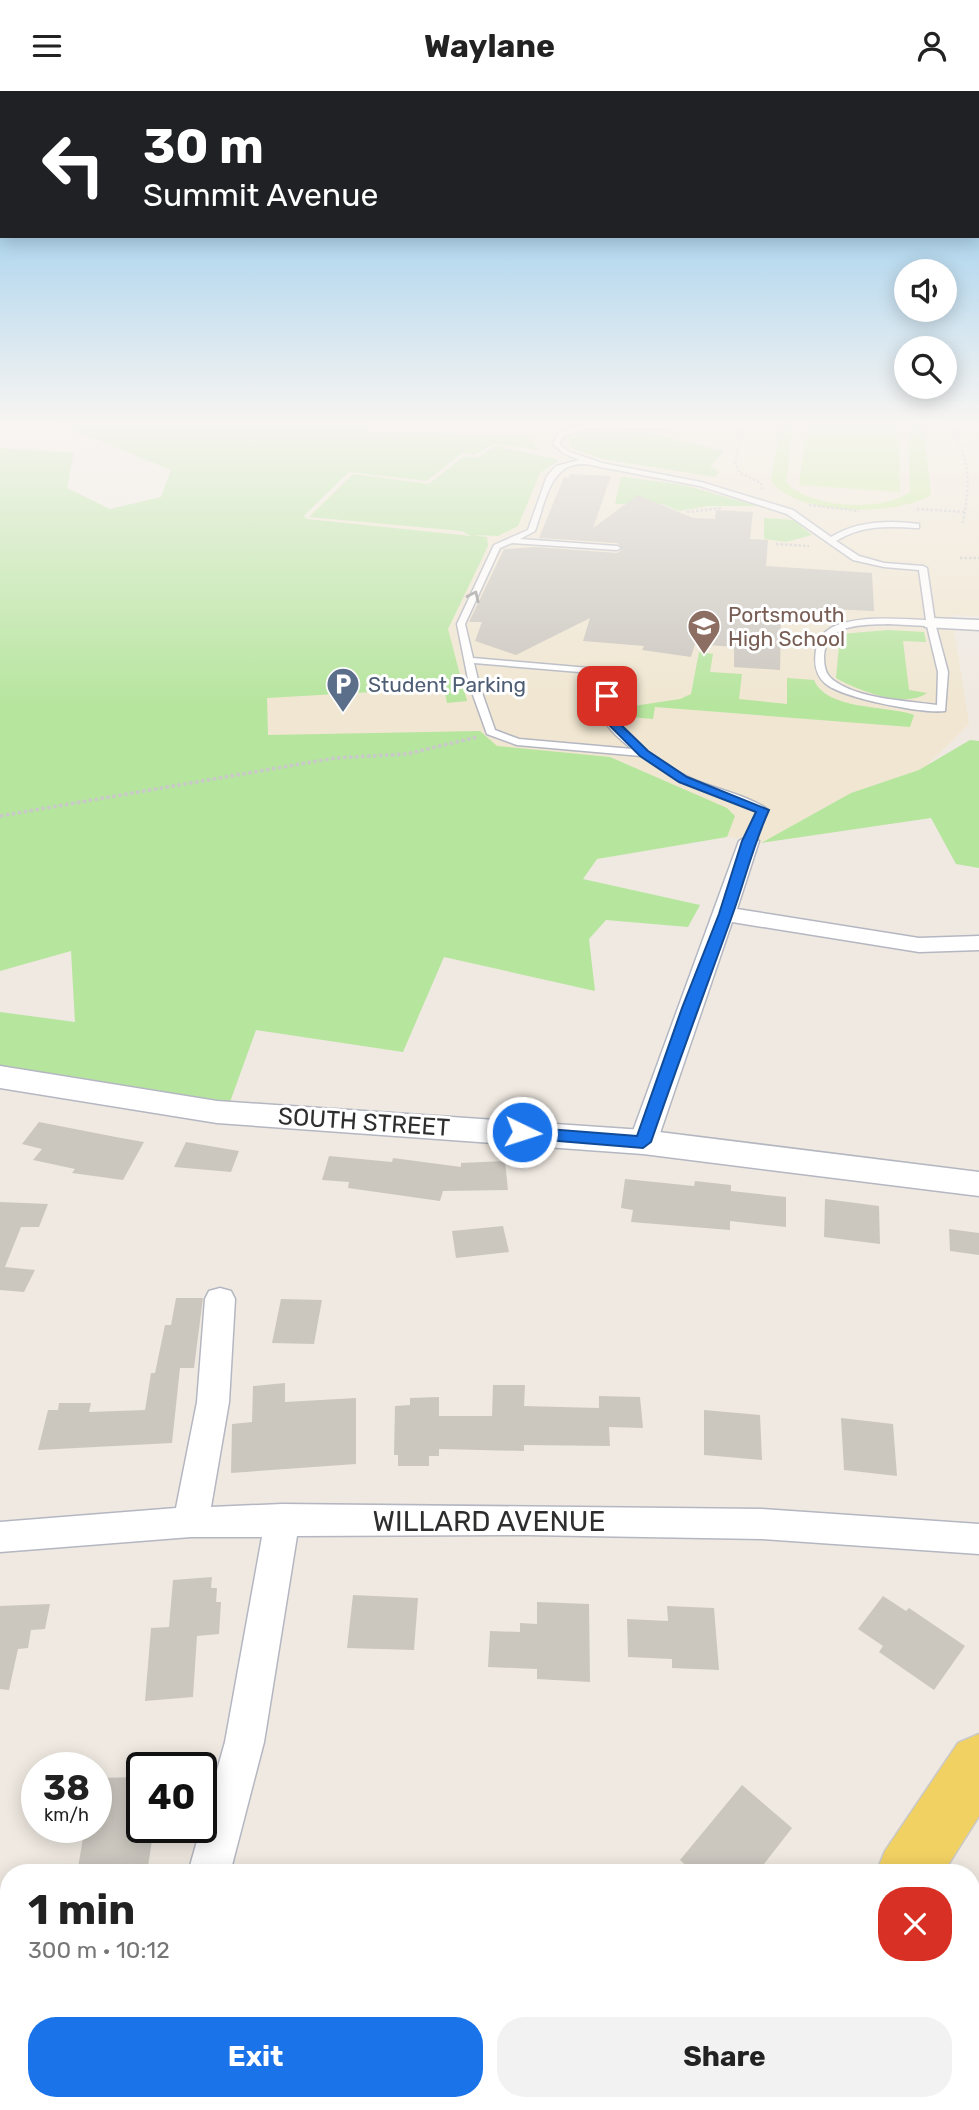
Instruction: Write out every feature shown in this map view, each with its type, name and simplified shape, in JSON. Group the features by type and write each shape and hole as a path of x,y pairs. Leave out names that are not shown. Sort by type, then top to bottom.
{"main road":[{"path":"913,1864 979,1763"}],"street":[{"path":"931,624 979,625"},
{"path":"643,1142 689,1008 726,914 749,841"},
{"path":"726,914 919,945 979,943"},
{"name":"SOUTH STREET","path":"0,1077 218,1112 643,1142 979,1184"},
{"path":"191,1522 213,1402 220,1299"},
{"path":"212,1864 222,1832 264,1651 282,1520"},
{"name":"WILLARD AVENUE","path":"0,1537 191,1522 282,1520 762,1524 979,1539"}],"lane":[{"path":"536,516 531,531 497,547 460,624 474,684 491,732 517,742 644,753"},
{"path":"796,516 847,553 868,561 923,568 931,624 943,672 942,709 863,695 828,682 821,674 822,641 832,629 861,624 931,624"},
{"path":"832,540 842,532 867,525 916,526"},
{"path":"509,541 617,548"},
{"path":"469,660 621,673 607,696 606,712 619,732 644,753 683,779 763,810 749,841"}],"path":[{"path":"962,525 964,516"},
{"path":"776,544 817,546"},
{"path":"960,558 979,558"},
{"path":"0,816 335,758 371,759 450,746 491,732"}],"shaded area":[{"name":"Portsmouth High School","path":"306,516 979,516 979,616 952,615 969,724 923,769 851,793 761,843 261,740 261,695 301,521"}],"green space":[{"path":"0,516 304,516 307,519 471,536 462,531 309,517 522,516 518,526 498,536 472,535 487,537 488,546 448,629 467,701 447,703 445,693 424,689 267,698 268,735 480,731 497,746 610,757 727,808 735,816 727,837 597,859 583,879 700,905 688,927 606,920 589,939 595,991 444,957 403,1052 256,1030 230,1102 0,1065 0,1012 75,1022 71,951 0,971"},
{"path":"764,518 794,520 812,535 786,542 764,539"},
{"path":"888,630 924,632 926,642 903,641 909,690 927,693 906,699 881,696 836,678 840,634"},
{"path":"699,652 713,654 710,672 742,674 739,699 787,704 787,678 814,680 821,690 844,702 914,715 910,727 655,707 653,719 629,717 627,707 680,699 691,694"},
{"path":"970,740 979,741 979,868 956,864 931,818 761,843 851,793 919,770"}],"building":[{"path":"548,516 597,516 593,528 609,516 715,519 715,516 753,516 750,539 768,540 766,566 872,573 874,611 828,609 806,619 781,621 780,670 734,667 734,647 695,644 691,657 642,650 644,646 583,641 590,618 516,655 475,641 482,622 469,622 504,549 536,547 617,553 623,549 617,543 539,538"},
{"path":"39,1122 144,1142 123,1180 72,1173 75,1169 33,1160 42,1149 22,1144"},
{"path":"186,1142 239,1151 231,1172 174,1167"},
{"path":"329,1156 392,1162 393,1158 461,1167 461,1163 505,1161 508,1190 443,1191 440,1201 348,1188 349,1182 322,1180"},
{"path":"625,1179 694,1186 695,1181 731,1185 731,1191 786,1197 786,1227 730,1221 730,1230 631,1222 633,1210 621,1208"},
{"path":"825,1199 879,1206 880,1244 824,1237"},
{"path":"0,1202 48,1204 39,1227 21,1227 5,1267 35,1270 24,1292 0,1290"},
{"path":"503,1226 509,1252 456,1258 452,1231"},
{"path":"949,1229 979,1233 979,1255 950,1251"},
{"path":"176,1298 203,1298 194,1368 180,1368 172,1443 38,1450 48,1410 58,1410 59,1403 91,1403 89,1412 145,1410 151,1373 155,1373 165,1325 171,1325"},
{"path":"281,1299 322,1300 314,1344 272,1343"},
{"path":"285,1383 285,1402 356,1398 356,1464 231,1473 232,1424 252,1422 253,1386"},
{"path":"493,1385 525,1385 524,1406 599,1408 599,1396 640,1397 643,1428 609,1427 610,1446 524,1445 524,1451 439,1449 439,1456 429,1456 429,1466 398,1466 398,1455 394,1455 395,1406 410,1405 410,1398 439,1397 439,1416 492,1416"},
{"path":"704,1410 760,1415 762,1460 704,1455"},
{"path":"841,1418 893,1424 897,1476 844,1470"},
{"path":"212,1577 211,1588 217,1588 216,1602 221,1602 219,1634 197,1636 193,1697 145,1701 151,1628 169,1627 173,1580"},
{"path":"353,1595 418,1598 414,1650 347,1648"},
{"path":"883,1596 906,1611 909,1608 965,1646 934,1690 879,1652 883,1646 858,1629"},
{"path":"537,1602 589,1604 590,1682 537,1679 537,1669 488,1667 490,1631 520,1632 520,1623 537,1624"},
{"path":"50,1604 45,1629 31,1630 28,1648 18,1649 9,1690 0,1689 0,1606"},
{"path":"667,1606 714,1608 719,1670 672,1668 672,1659 628,1657 627,1619 668,1621"},
{"path":"126,1777 126,1843 152,1843 148,1864 79,1864 82,1843 112,1843 112,1778"},
{"path":"742,1785 792,1828 764,1864 684,1864 680,1860"}],"place":[{"name":"Portsmouth High School","path":"704,656"},
{"name":"Student Parking","path":"343,714"}],"route":[{"path":"522,1132 643,1142 689,1008 726,914 749,841 763,810 683,779 644,753 611,722 606,712 607,696"}]}
